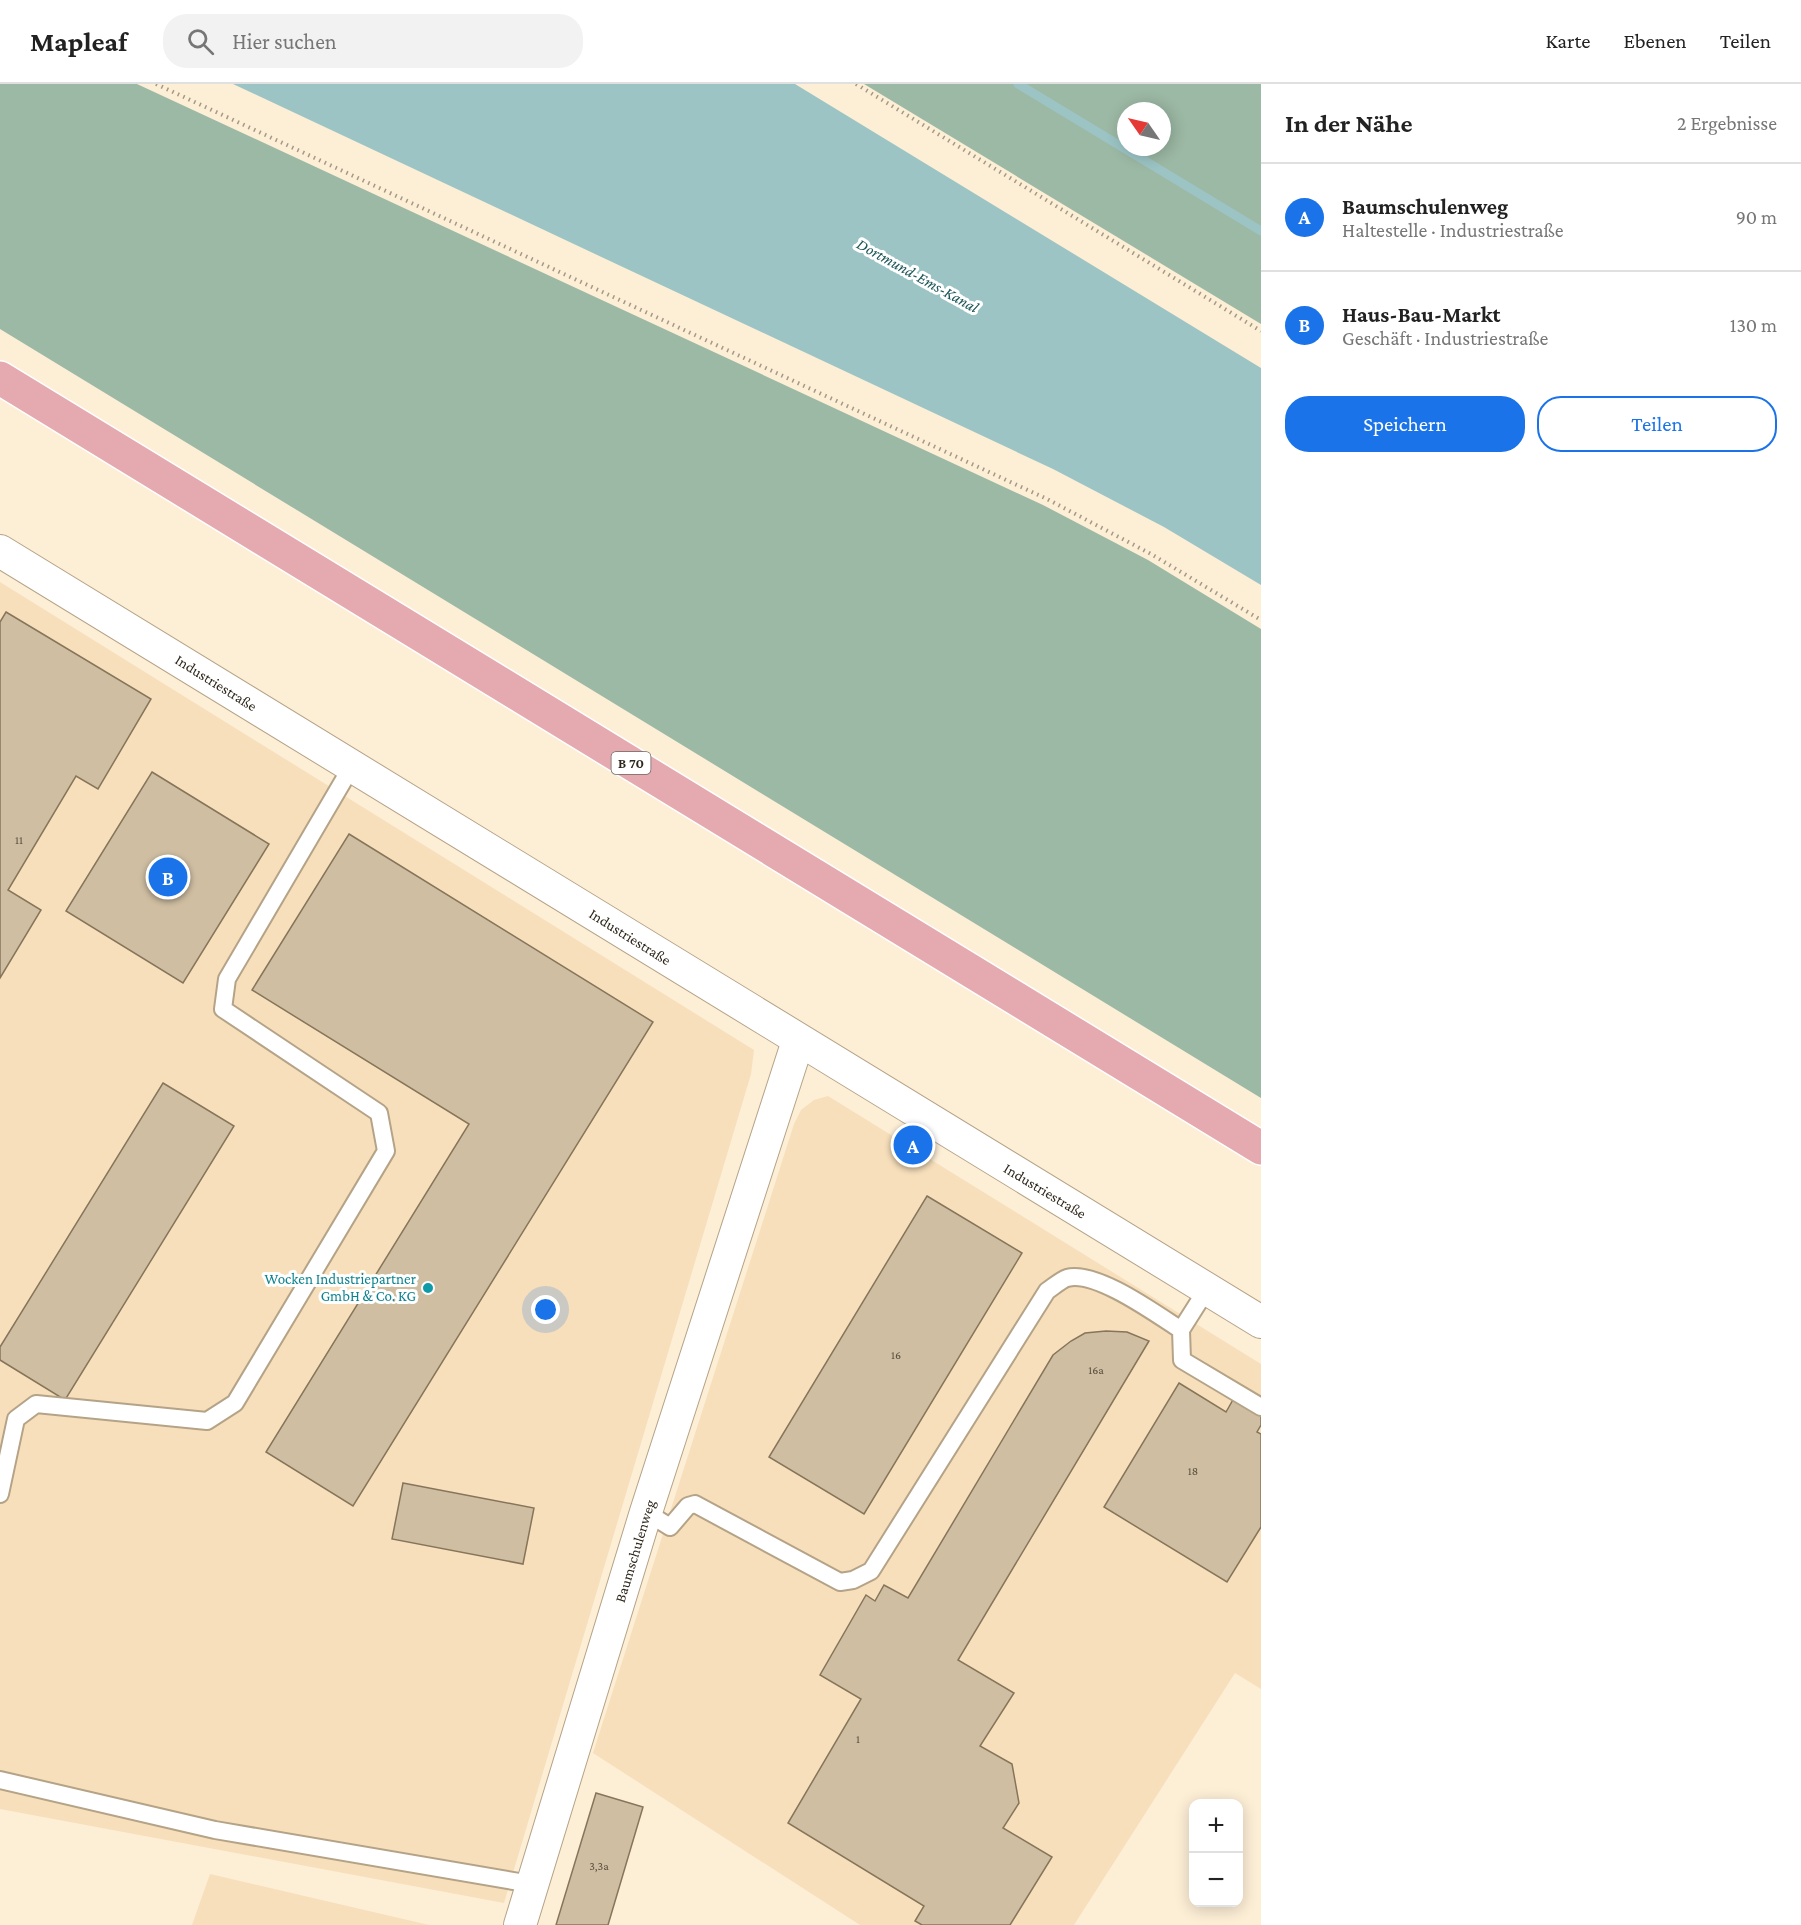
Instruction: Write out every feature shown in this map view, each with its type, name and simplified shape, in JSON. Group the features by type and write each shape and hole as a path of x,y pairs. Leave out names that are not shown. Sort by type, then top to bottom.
{"main road":[{"name":"B 70","path":"0,378 1261,1148"}],"street":[{"name":"Industriestraße","path":"0,550 798,1041 1261,1322"},
{"name":"Baumschulenweg","path":"520,1925 646,1512 798,1041"}],"lane":[{"path":"0,1494 16,1419 36,1404 207,1421 235,1403 386,1151 379,1113 223,1009 227,978 352,766"},
{"path":"646,1512 670,1527 688,1506 695,1504 840,1582 853,1581 871,1570 1047,1291 1067,1278 1088,1278 1124,1294 1181,1330"},
{"path":"1207,1289 1181,1330 1182,1360 1261,1407"},
{"path":"0,1780 215,1830 531,1884"}],"path":[{"path":"156,84 1047,498 1151,554 1261,620"},
{"path":"856,84 1261,331"}],"shaded area":[{"path":"0,582 754,1050 751,1074 504,1903 0,1809"},
{"path":"828,1096 1261,1364 1261,1689 1235,1673 1074,1925 860,1925 593,1753 794,1124 801,1110 814,1100"},
{"path":"210,1874 429,1925 192,1925"}],"green space":[{"path":"0,84 137,84 1043,505 1148,560 1261,629 1261,1098 0,329"},
{"path":"864,84 1261,84 1261,324"}],"water":[{"name":"Dortmund-Ems-Kanal","path":"233,84 795,84 1261,368 1261,585 1164,527 1053,469"}],"building":[{"path":"6,612 151,699 98,789 76,776 8,890 41,910 0,978 0,622"},
{"path":"152,772 269,844 183,983 66,911"},
{"name":"Wocken Industriepartner GmbH & Co. KG","path":"349,834 653,1022 353,1506 266,1452 469,1124 252,990"},
{"path":"163,1083 234,1126 65,1400 0,1360 0,1347"},
{"path":"927,1196 1022,1253 864,1514 769,1457"},
{"path":"1127,1332 1149,1341 958,1660 1014,1693 980,1746 1012,1764 1019,1803 1003,1828 1052,1857 1010,1925 922,1925 915,1921 924,1906 788,1823 861,1699 820,1675 866,1595 875,1601 884,1585 908,1598 1053,1355 1085,1333"},
{"path":"1179,1383 1226,1412 1234,1398 1261,1415 1261,1425 1257,1432 1261,1434 1261,1527 1227,1582 1104,1507"},
{"path":"403,1483 534,1508 523,1564 392,1539"},
{"path":"596,1793 643,1807 608,1925 556,1925"}],"waterway":[{"path":"1018,84 1261,231"}],"place":[{"name":"Haus-Bau-Markt","path":"168,877"},
{"name":"Baumschulenweg","path":"913,1145"},
{"name":"Wocken Industriepartner GmbH & Co. KG","path":"428,1288"}]}
